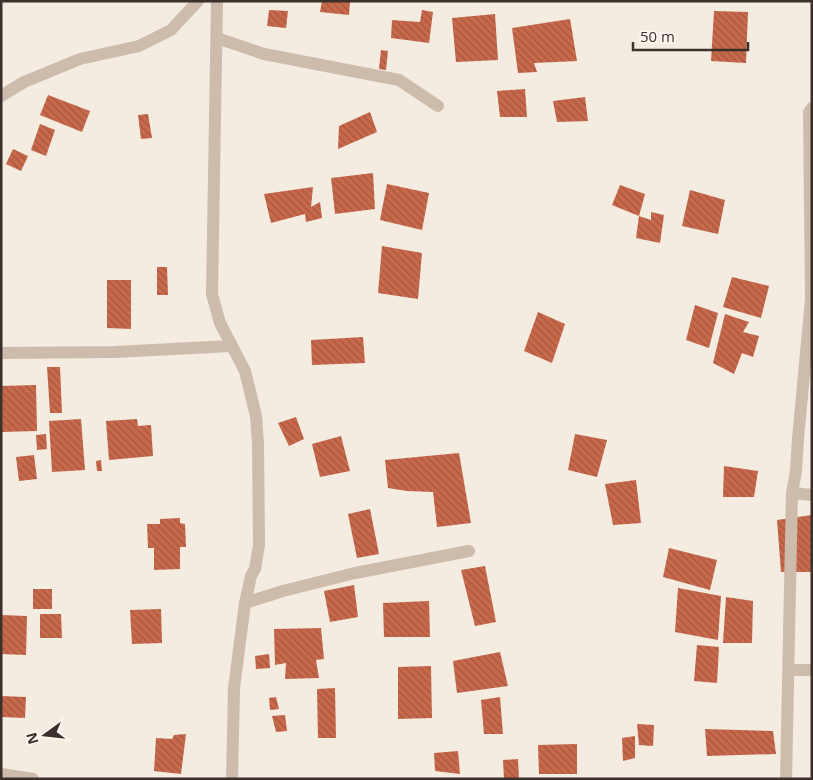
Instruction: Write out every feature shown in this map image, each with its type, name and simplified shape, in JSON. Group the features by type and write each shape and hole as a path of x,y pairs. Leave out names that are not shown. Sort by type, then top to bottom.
{"street":[{"path":"1,96 24,82 80,59 139,46 170,30 198,1"},
{"path":"217,1 212,294 220,323 245,371 256,416 258,444 258,545 255,568 251,576 245,603 234,688 232,779"},
{"path":"217,38 264,54 399,80 438,106"},
{"path":"786,779 792,493 796,471 811,299 808,112 812,108"},
{"path":"1,353 114,352 231,346"},
{"path":"792,493 812,495"},
{"path":"245,603 283,591 355,573 469,551"},
{"path":"789,670 812,670"},
{"path":"1,774 33,779"}],"building":[{"path":"322,1 350,1 349,15 320,12"},
{"path":"269,10 288,11 286,28 267,26"},
{"path":"422,10 433,12 429,43 391,38 392,20 420,22"},
{"path":"714,11 748,12 746,63 711,61"},
{"path":"495,14 498,60 456,62 452,18"},
{"path":"570,19 577,61 534,63 537,72 518,73 512,28"},
{"path":"381,50 388,51 386,70 379,69"},
{"path":"525,89 527,117 500,117 497,91"},
{"path":"48,95 90,111 82,132 40,115"},
{"path":"585,97 588,121 557,122 553,101"},
{"path":"370,112 377,132 338,149 339,126"},
{"path":"148,114 152,138 141,139 138,115"},
{"path":"40,124 55,130 46,156 31,150"},
{"path":"13,149 28,156 21,171 6,164"},
{"path":"373,173 375,209 335,214 331,178"},
{"path":"387,184 429,193 422,230 380,220"},
{"path":"620,185 645,194 639,216 612,205"},
{"path":"313,187 311,207 320,202 322,218 306,222 305,214 271,223 264,194"},
{"path":"690,190 725,200 718,234 682,226"},
{"path":"651,212 664,215 660,243 636,238 639,216 651,220"},
{"path":"382,246 422,253 418,299 378,293"},
{"path":"157,267 167,267 168,295 157,295"},
{"path":"732,277 769,286 761,318 723,307"},
{"path":"107,280 131,280 131,329 107,328"},
{"path":"695,305 718,313 709,348 686,340"},
{"path":"538,312 565,324 552,363 524,351"},
{"path":"725,314 749,322 743,332 759,336 753,357 742,353 734,374 713,363"},
{"path":"363,337 365,363 312,365 311,340"},
{"path":"47,367 60,367 62,413 50,413"},
{"path":"36,385 37,431 1,432 1,386"},
{"path":"296,417 304,439 289,446 278,423"},
{"path":"81,419 85,470 52,472 49,421"},
{"path":"137,419 138,426 151,425 153,456 109,460 106,421"},
{"path":"46,434 47,449 37,450 36,435"},
{"path":"575,434 607,440 597,477 568,470"},
{"path":"341,436 350,471 320,477 312,444"},
{"path":"459,453 471,523 437,527 433,492 388,488 385,460"},
{"path":"34,455 37,479 19,481 16,457"},
{"path":"101,460 102,471 97,471 96,461"},
{"path":"724,466 758,471 754,497 723,497"},
{"path":"636,480 641,523 613,525 605,484"},
{"path":"370,509 379,554 357,558 348,514"},
{"path":"812,515 812,572 781,572 777,520"},
{"path":"180,518 180,523 185,524 186,547 180,547 180,569 154,570 154,548 148,548 147,524 160,524 160,519"},
{"path":"669,548 717,560 710,590 663,577"},
{"path":"485,566 496,622 475,626 461,570"},
{"path":"354,585 358,617 330,622 324,591"},
{"path":"678,588 721,596 718,640 675,632"},
{"path":"33,589 52,589 52,609 33,609"},
{"path":"726,597 753,601 752,643 723,643"},
{"path":"429,601 430,637 384,637 383,603"},
{"path":"161,609 162,643 132,644 130,610"},
{"path":"40,614 61,614 62,638 40,638"},
{"path":"1,615 27,616 26,655 1,654"},
{"path":"321,628 324,659 316,660 319,678 285,679 286,663 275,665 274,629"},
{"path":"697,645 719,647 717,683 694,681"},
{"path":"500,652 508,686 457,693 453,661"},
{"path":"269,654 270,668 256,669 255,656"},
{"path":"431,666 432,718 398,719 398,667"},
{"path":"335,688 336,738 318,738 317,689"},
{"path":"1,696 26,697 25,718 1,717"},
{"path":"276,697 279,709 270,710 269,698"},
{"path":"500,697 503,734 484,734 481,700"},
{"path":"285,715 287,731 276,732 272,716"},
{"path":"637,724 654,725 653,746 639,745"},
{"path":"705,729 773,731 776,754 707,756"},
{"path":"186,734 181,774 154,771 156,738 172,739 174,735"},
{"path":"635,736 635,758 623,761 622,738"},
{"path":"577,744 577,774 539,774 538,745"},
{"path":"458,751 460,774 435,771 434,753"},
{"path":"518,759 519,779 504,779 503,760"}]}
